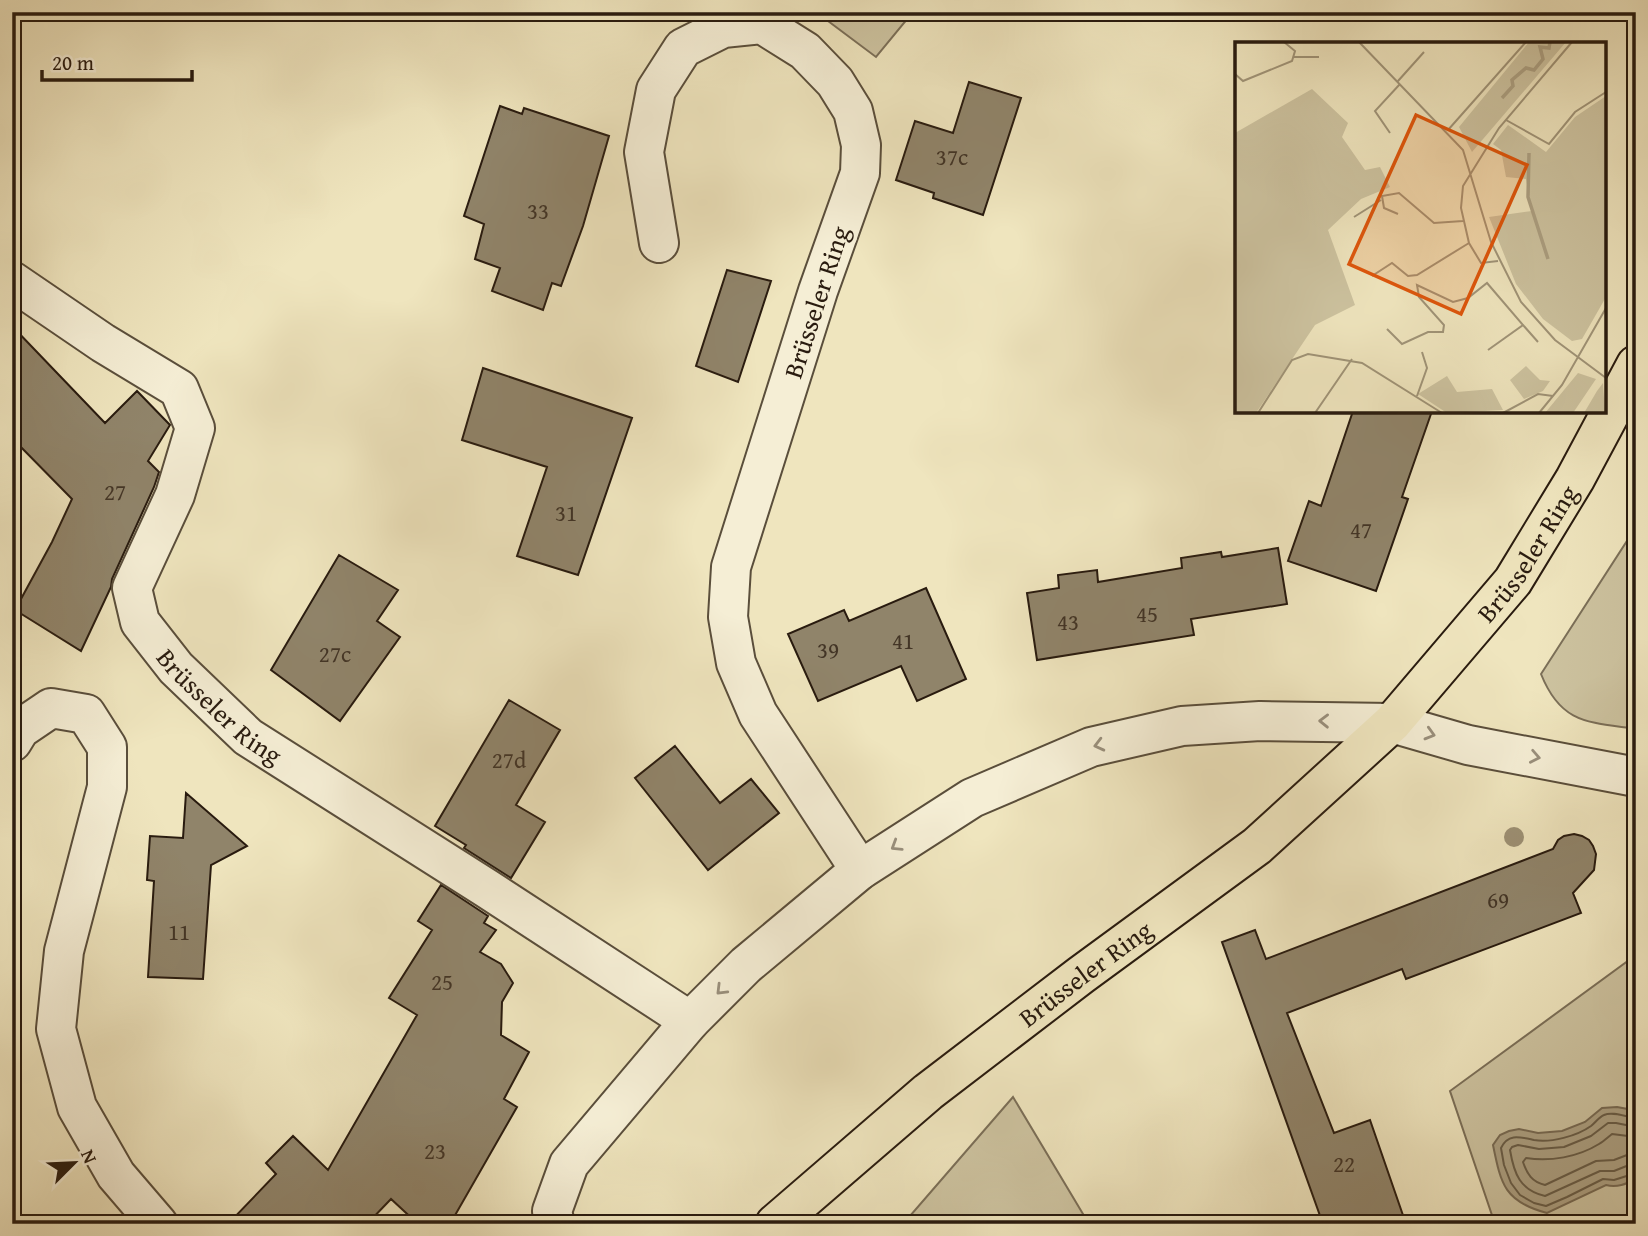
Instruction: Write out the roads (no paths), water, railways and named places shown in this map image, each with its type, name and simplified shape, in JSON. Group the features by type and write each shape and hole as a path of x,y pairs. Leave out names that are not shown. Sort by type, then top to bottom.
{"main road":[{"name":"Brüsseler Ring","path":"775,1224 928,1092 1257,846 1392,723 1513,581 1575,479 1636,365"}],"street":[{"name":"Brüsseler Ring","path":"659,243 644,152 656,90 683,48 723,28 762,24 805,51 835,82 853,111 861,145 860,173 818,291 731,567 728,617 736,663 758,714 860,870"},
{"name":"Brüsseler Ring","path":"12,281 103,343 179,389 195,428 174,495 132,588 140,622 176,668 248,737 690,1021"},
{"path":"12,742 20,729 51,708 86,715 107,747 107,787 64,951 56,1029 77,1107 116,1175 158,1224"},
{"path":"555,1224 552,1211 569,1164 690,1021 746,965 860,870 972,798 1091,747 1182,726 1260,721 1392,723 1468,744 1636,777"}],"water":[{"path":"1617,1107 1636,1113 1636,1179 1618,1186 1606,1185 1547,1213 1522,1203 1507,1190 1493,1145 1500,1135 1519,1129 1538,1133 1562,1131 1585,1122 1602,1108"}]}
